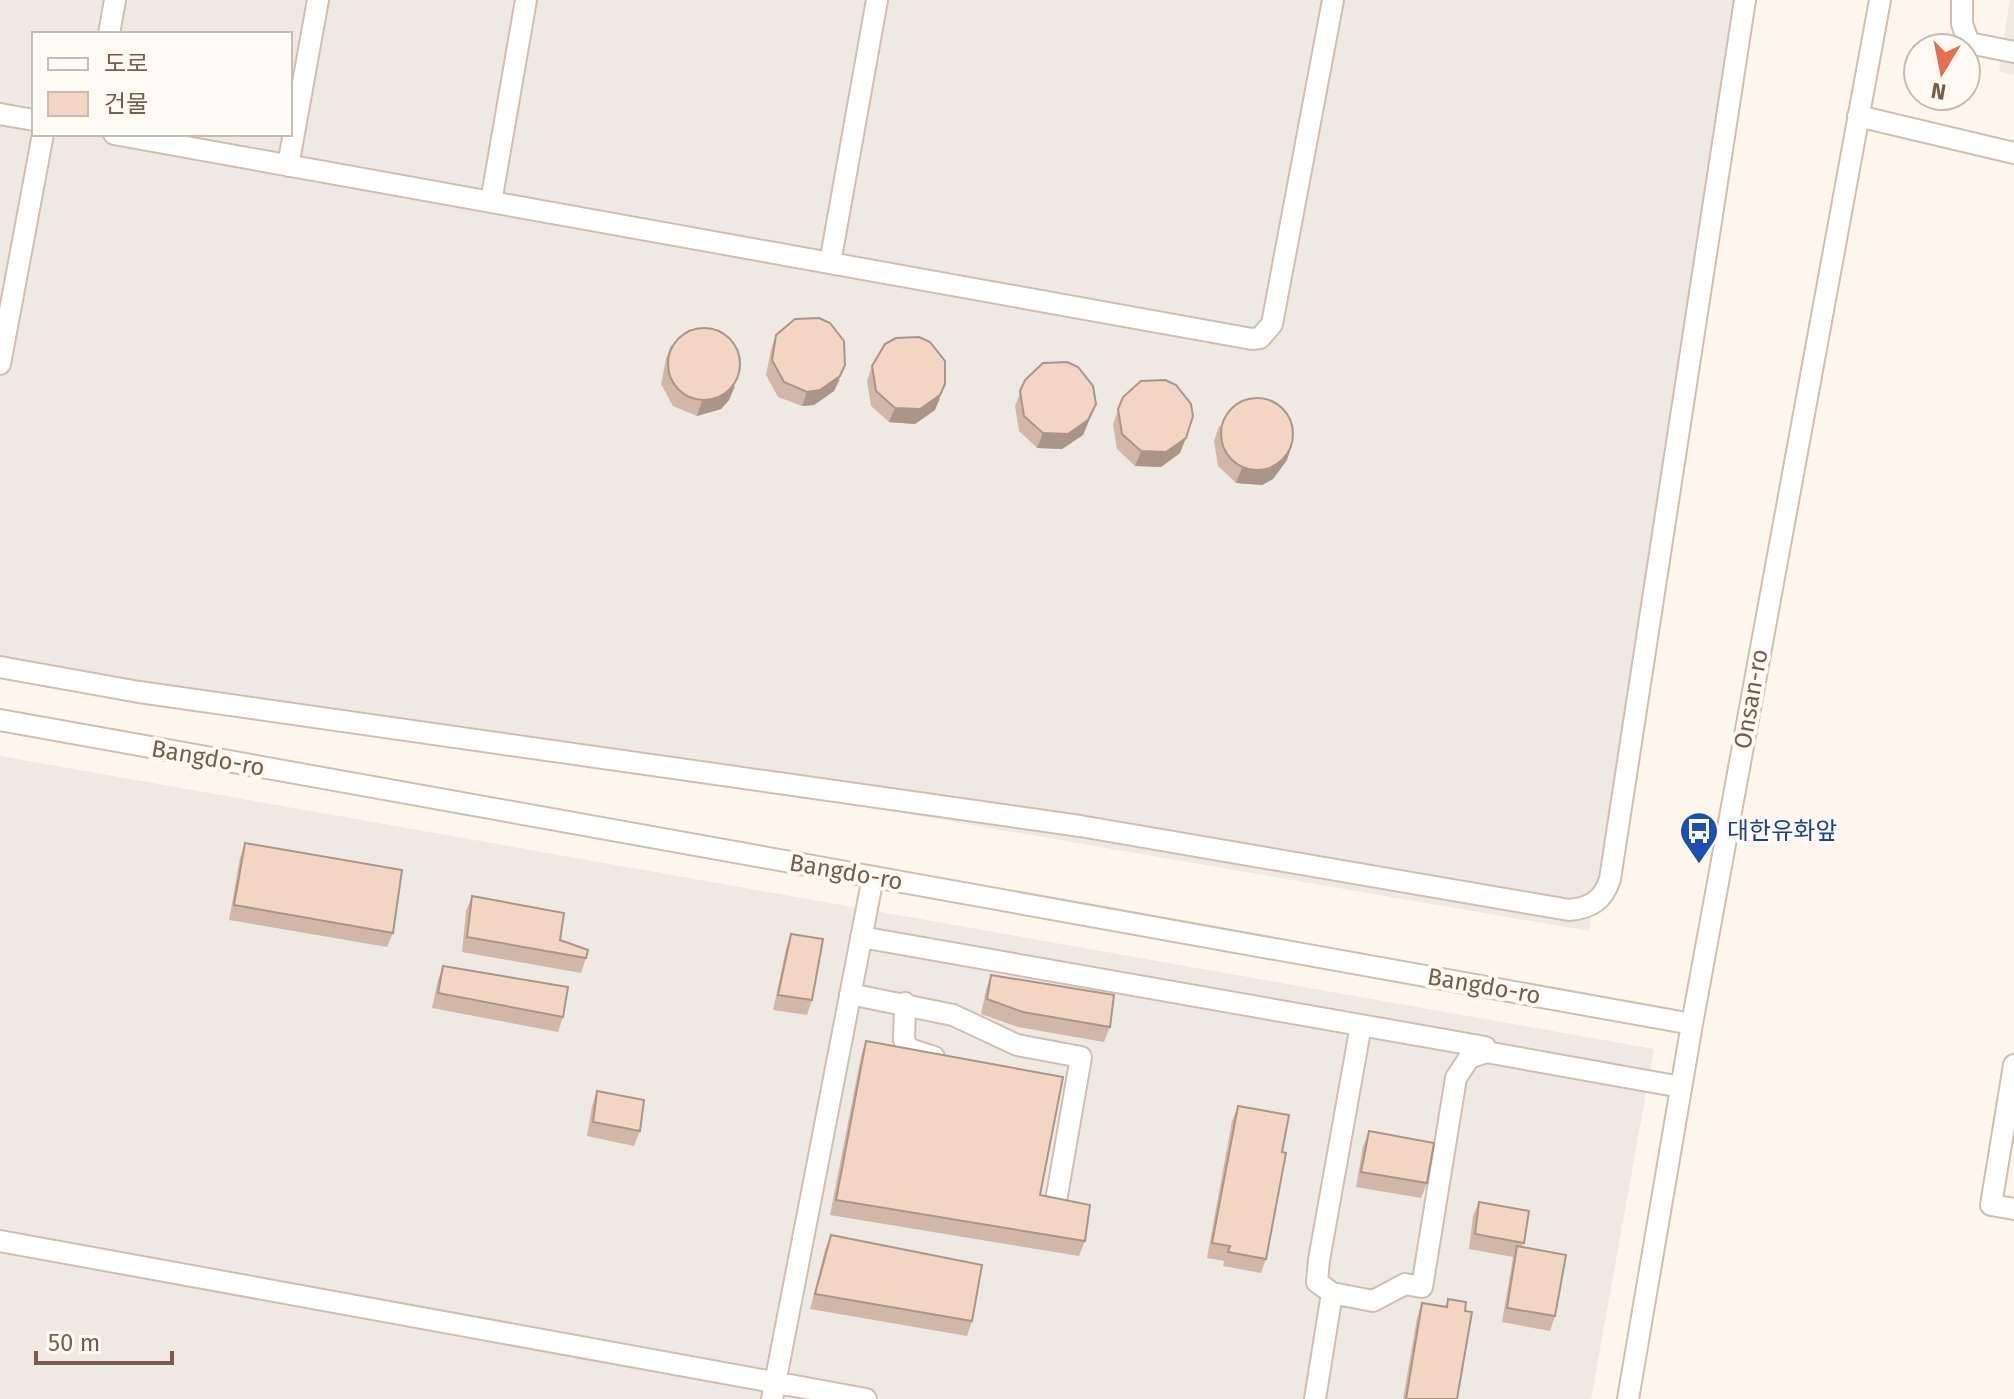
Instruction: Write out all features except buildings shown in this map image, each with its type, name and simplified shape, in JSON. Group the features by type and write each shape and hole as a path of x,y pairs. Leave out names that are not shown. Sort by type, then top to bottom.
{"street":[{"path":"109,32 115,0"},
{"path":"288,166 318,0"},
{"path":"491,202 526,0"},
{"path":"830,263 877,0"},
{"path":"125,136 1260,338 1272,324 1333,0"},
{"path":"0,667 139,692 1080,826 1569,910 1584,908 1598,901 1610,879 1745,0"},
{"name":"Onsan-ro","path":"1628,1399 1692,1024 1880,0"},
{"path":"1962,0 1962,24 1969,43 2014,52"},
{"path":"0,114 32,120"},
{"path":"1858,116 2014,153"},
{"path":"0,364 43,136"},
{"name":"Bangdo-ro","path":"0,720 1692,1024"},
{"path":"773,1391 873,877"},
{"path":"861,937 1485,1047 1486,1052"},
{"path":"850,994 953,1015 1017,1045 1081,1057 1068,1081 1056,1201"},
{"path":"905,1003 904,1040 909,1049 952,1060"},
{"path":"1361,1025 1317,1282 1332,1293 1373,1301 1405,1284 1422,1287 1456,1078 1469,1058 1486,1052 1681,1087"},
{"path":"2014,1065 1991,1205 2014,1209"},
{"path":"0,1241 773,1391 866,1399"},
{"path":"1315,1399 1332,1293"}],"shaded area":[{"path":"0,0 1745,0 1589,931 0,658"},
{"path":"2010,0 2014,0 2014,75 1999,71"},
{"path":"0,756 1654,1049 1591,1399 0,1399"}],"place":[{"name":"대한유화앞","path":"1699,865"}]}
